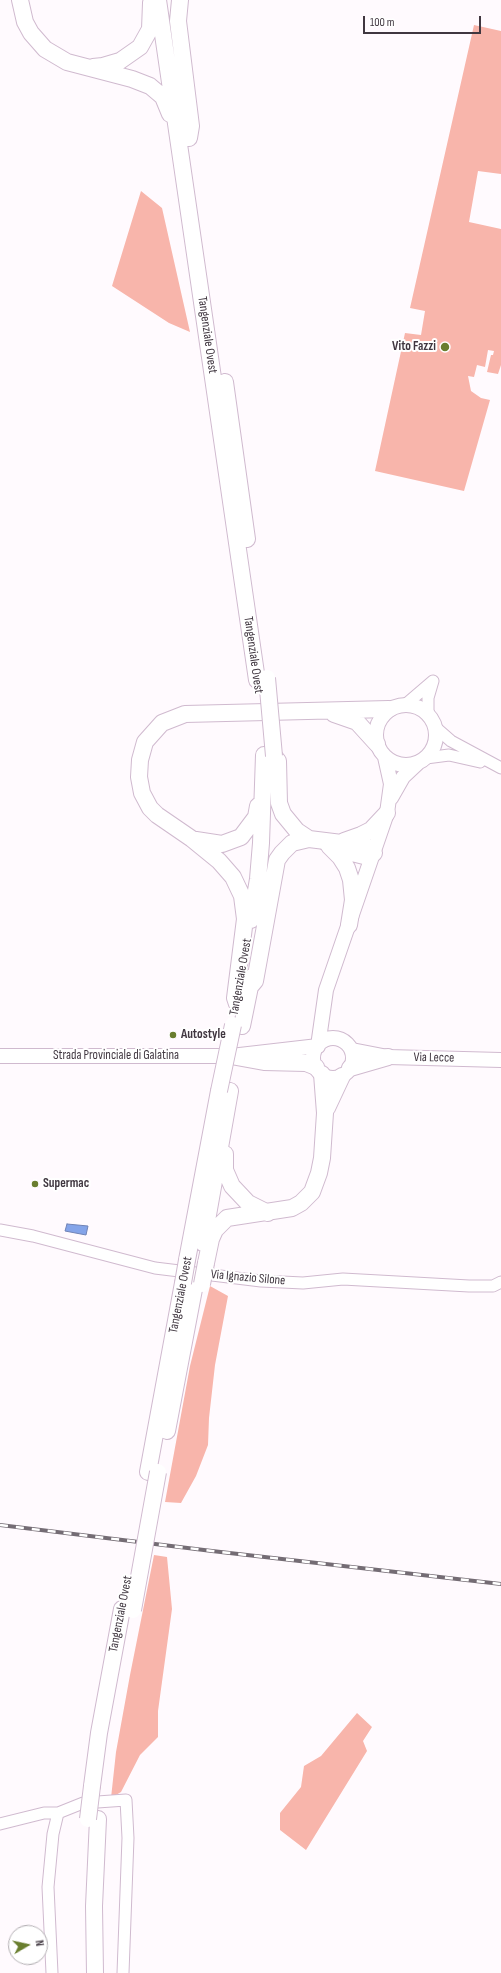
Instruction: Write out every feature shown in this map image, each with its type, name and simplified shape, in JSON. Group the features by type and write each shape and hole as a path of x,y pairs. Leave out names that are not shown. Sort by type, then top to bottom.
{"highway":[{"path":"20,0 25,22 37,42 54,56 67,62 143,82 163,97 169,108 188,227 196,253"},
{"path":"89,68 120,61 140,47 150,29 152,10 151,0"},
{"name":"Tangenziale Ovest","path":"158,0 262,679"},
{"name":"Tangenziale Ovest","path":"168,0 262,679 273,823 265,899 250,987 237,1026 198,1262"},
{"path":"180,0 178,21 191,126 188,138"},
{"path":"237,1004 235,998 245,919 242,896 239,887 226,868 211,853 157,815 142,793 139,777 140,760 145,742 156,729 168,719 185,714 389,710"},
{"path":"321,712 341,716 357,722 381,750"},
{"path":"192,839 222,844 234,840 246,832 256,818 261,767 267,758 278,761 280,803 283,814 297,831 309,839"},
{"name":"Tangenziale Ovest","path":"237,1026 237,1004 258,878 267,758"},
{"path":"250,987 255,981 277,860 292,843 309,839 333,842 361,835 371,830 388,807"},
{"path":"333,842 340,850 369,856 374,853"},
{"path":"333,842 340,858 347,868 351,880 353,900 349,925"},
{"path":"193,1284 198,1262 220,1224 227,1218 236,1215 292,1208 301,1204 312,1192 318,1178 322,1158 325,1113 319,1070 306,1063 274,1062 231,1056"},
{"path":"325,1113 346,1072 388,1058"},
{"path":"226,1093 232,1106 224,1160 228,1179 248,1203 268,1212"},
{"name":"Tangenziale Ovest","path":"153,1472 188,1324 195,1319 193,1284"},
{"name":"Tangenziale Ovest","path":"84,1973 83,1908 97,1786 110,1730 128,1609 153,1472 193,1284"},
{"name":"Tangenziale Ovest","path":"93,1819 94,1973"}],"main road":[{"path":"318,1046 326,1039 337,1038 346,1042 352,1050 353,1063 346,1072 330,1077 319,1070 314,1056 318,1046 326,990 374,853 388,807 391,784 376,728 383,714 389,710 406,705 422,709 431,721 434,744 423,760 404,777 388,807"},
{"path":"381,750 391,761 405,765 423,760"},
{"path":"326,990 325,1015 329,1026 337,1038"},
{"name":"Strada Provinciale di Galatina","path":"0,1056 231,1056 318,1046"},
{"name":"Via Lecce","path":"352,1050 368,1055 388,1058 501,1060"}],"street":[{"path":"406,705 433,681 428,698 431,721 451,741 501,768"},
{"path":"423,760 449,756 501,768"},
{"path":"274,1062 272,1060 275,1056 292,1049"},
{"name":"Via Ignazio Silone","path":"0,1230 33,1236 157,1268 261,1281 303,1283 344,1280 469,1286 493,1286 501,1282"},
{"path":"0,1824 44,1813 58,1813 83,1803 126,1800 128,1838 122,1973"},
{"path":"52,1973 48,1887 53,1834 58,1813"}],"shaded area":[{"name":"Vito Fazzi","path":"474,25 501,31 501,174 478,171 469,222 501,229 501,365 498,374 487,372 491,355 493,355 494,351 488,350 485,367 477,365 474,377 468,376 471,391 481,398 490,400 464,491 375,471 405,333 421,335 425,311 410,308"},
{"path":"141,191 162,208 190,332 169,323 112,286"},
{"path":"210,1286 228,1296 215,1365 209,1418 208,1445 196,1476 181,1503 165,1502 190,1366"},
{"path":"154,1555 167,1557 172,1609 158,1711 158,1737 140,1755 121,1792 111,1798 116,1752"},
{"path":"357,1713 372,1727 363,1741 367,1751 306,1850 280,1830 280,1813 301,1787 304,1766 321,1756"}],"water":[{"path":"67,1224 88,1226 86,1235 65,1231"}],"railway":[{"path":"0,1525 501,1584"}],"place":[{"name":"Vito Fazzi","path":"445,347"},
{"name":"Autostyle","path":"173,1035"},
{"name":"Supermac","path":"35,1184"}]}
